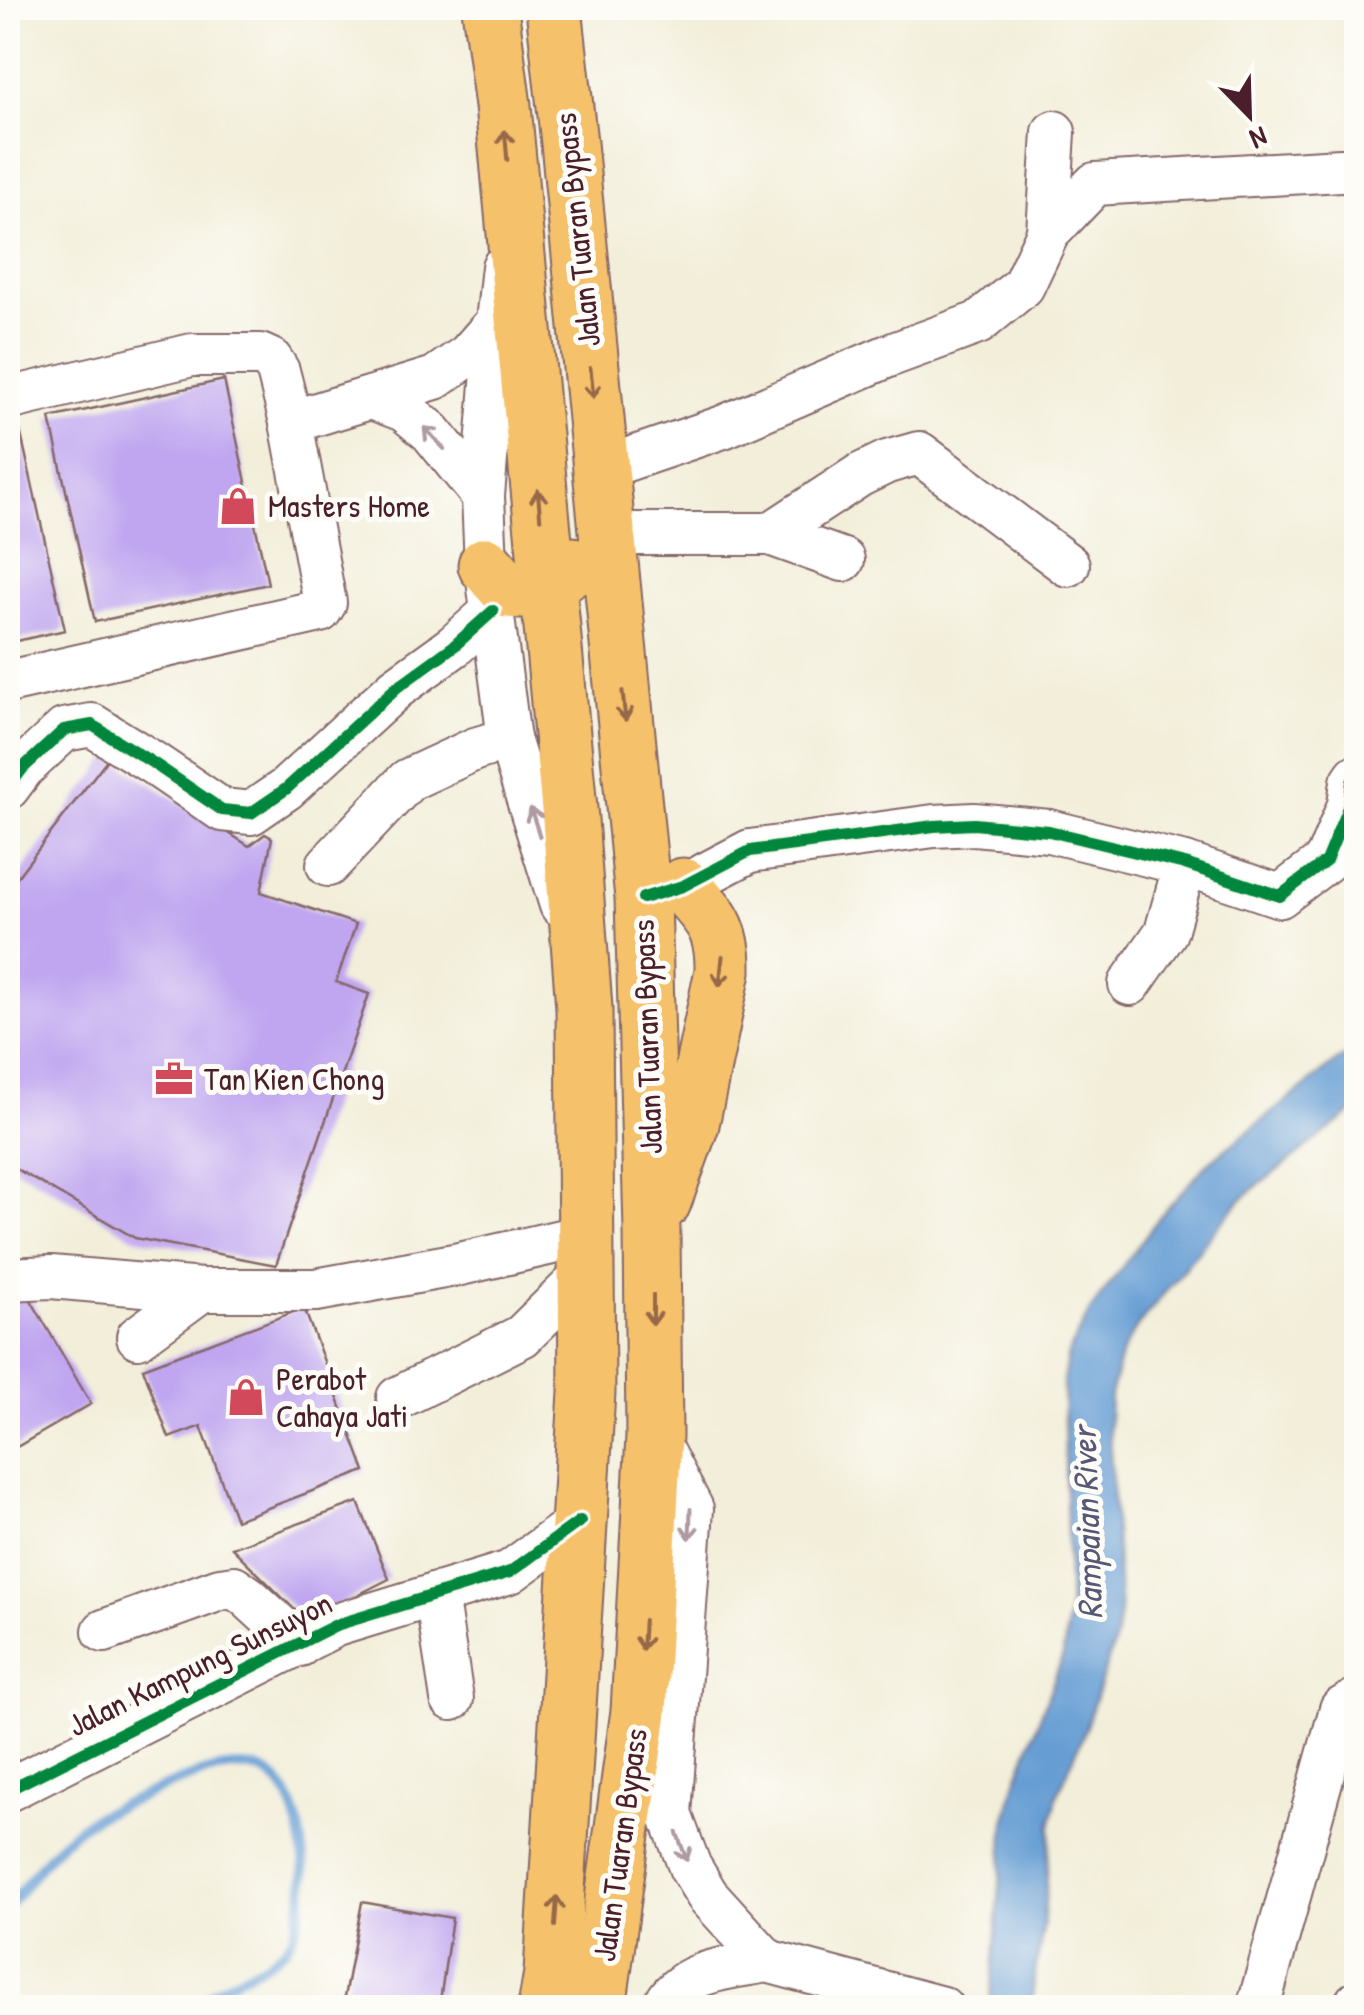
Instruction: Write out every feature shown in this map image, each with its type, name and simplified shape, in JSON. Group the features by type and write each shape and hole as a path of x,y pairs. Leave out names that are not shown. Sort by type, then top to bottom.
{"highway":[{"name":"Jalan Tuaran Bypass","path":"490,8 512,200 584,1026 587,1392 552,1973 546,2008"},
{"name":"Jalan Tuaran Bypass","path":"554,8 603,500 663,892 652,1231 654,1436 638,1711 598,2008"},
{"path":"489,588 530,593 571,568 581,554 603,500"},
{"path":"576,1600 598,1554 611,1480 617,1306 605,971 625,921 663,892 707,912 723,948 723,972 691,1124 652,1231"}],"street":[{"path":"1048,232 1054,132"},
{"path":"603,500 722,427 888,356 978,323 1024,286 1048,232 1095,184 1341,170"},
{"path":"512,200 496,322 484,496 489,588 508,739 561,906 580,946"},
{"path":"291,422 436,378 468,355 496,322"},
{"path":"8,399 192,355 260,356 271,360 278,371 291,422 325,603 320,611 8,682"},
{"path":"372,398 404,410 431,432 484,496"},
{"path":"770,534 860,475 920,453 1068,565"},
{"path":"603,500 770,534 844,560"},
{"path":"8,788 23,768 64,730 92,724 222,810 250,814 286,789 396,688 454,646 489,588"},
{"path":"328,864 408,780 475,749 508,739"},
{"path":"663,892 750,851 974,824 1049,831 1185,864 1280,896 1341,863 1356,776"},
{"path":"1130,984 1166,932 1185,864"},
{"path":"8,1279 51,1277 202,1290 316,1290 460,1264 586,1253"},
{"path":"398,1398 522,1336 586,1253"},
{"path":"138,1336 202,1290"},
{"path":"654,1436 692,1509 670,1814 690,1867 707,1895 767,1961"},
{"name":"Jalan Kampung Sunsuyon","path":"8,1790 336,1625 510,1572 580,1522"},
{"path":"104,1631 220,1589 234,1588 300,1645"},
{"path":"436,1594 452,1698"},
{"path":"1258,2008 1340,1708 1356,1700"},
{"path":"663,2008 667,1999 696,1974 767,1961 942,2008"}],"water":[{"path":"1356,1050 1356,1109 1246,1195 1136,1328 1122,1352 1110,1395 1109,1429 1120,1615 1082,1738 1057,1796 1032,2007 990,2007 1005,1822 1017,1778 1063,1656 1069,1610 1063,1381 1068,1354 1092,1308 1160,1216 1206,1165 1338,1060"}],"building":[{"path":"224,380 268,584 95,622 50,418"},
{"path":"18,421 65,630 8,643 8,423"},
{"name":"Tan Kien Chong","path":"109,757 249,846 265,834 272,838 261,892 356,924 336,982 369,994 276,1265 135,1238 8,1164 8,889"},
{"path":"20,1281 91,1404 8,1452 8,1288"},
{"name":"Perabot Cahaya Jati","path":"304,1308 365,1471 236,1520 201,1426 169,1438 143,1368"},
{"path":"358,1502 389,1579 306,1621 232,1548"},
{"path":"362,1902 452,1918 439,2008 342,2008"}],"waterway":[{"name":"Rampaian River","path":"8,1907 59,1845 97,1817 185,1779 236,1767 257,1769 274,1779 288,1796 298,1822 304,1858 299,1917 291,1939 279,1954 224,1985 198,2006"}],"cycle path":[{"path":"8,788 23,768 64,730 92,725 222,810 251,813 286,789 396,688 454,646 493,611"},
{"path":"643,898 683,886 750,851 974,824 1049,831 1185,864 1280,896 1326,861 1349,805 1356,776"},
{"path":"8,1790 336,1625 510,1572 580,1521"}],"place":[{"name":"Masters Home","path":"238,506"},
{"name":"Tan Kien Chong","path":"174,1079"},
{"name":"Perabot Cahaya Jati","path":"246,1397"}]}
